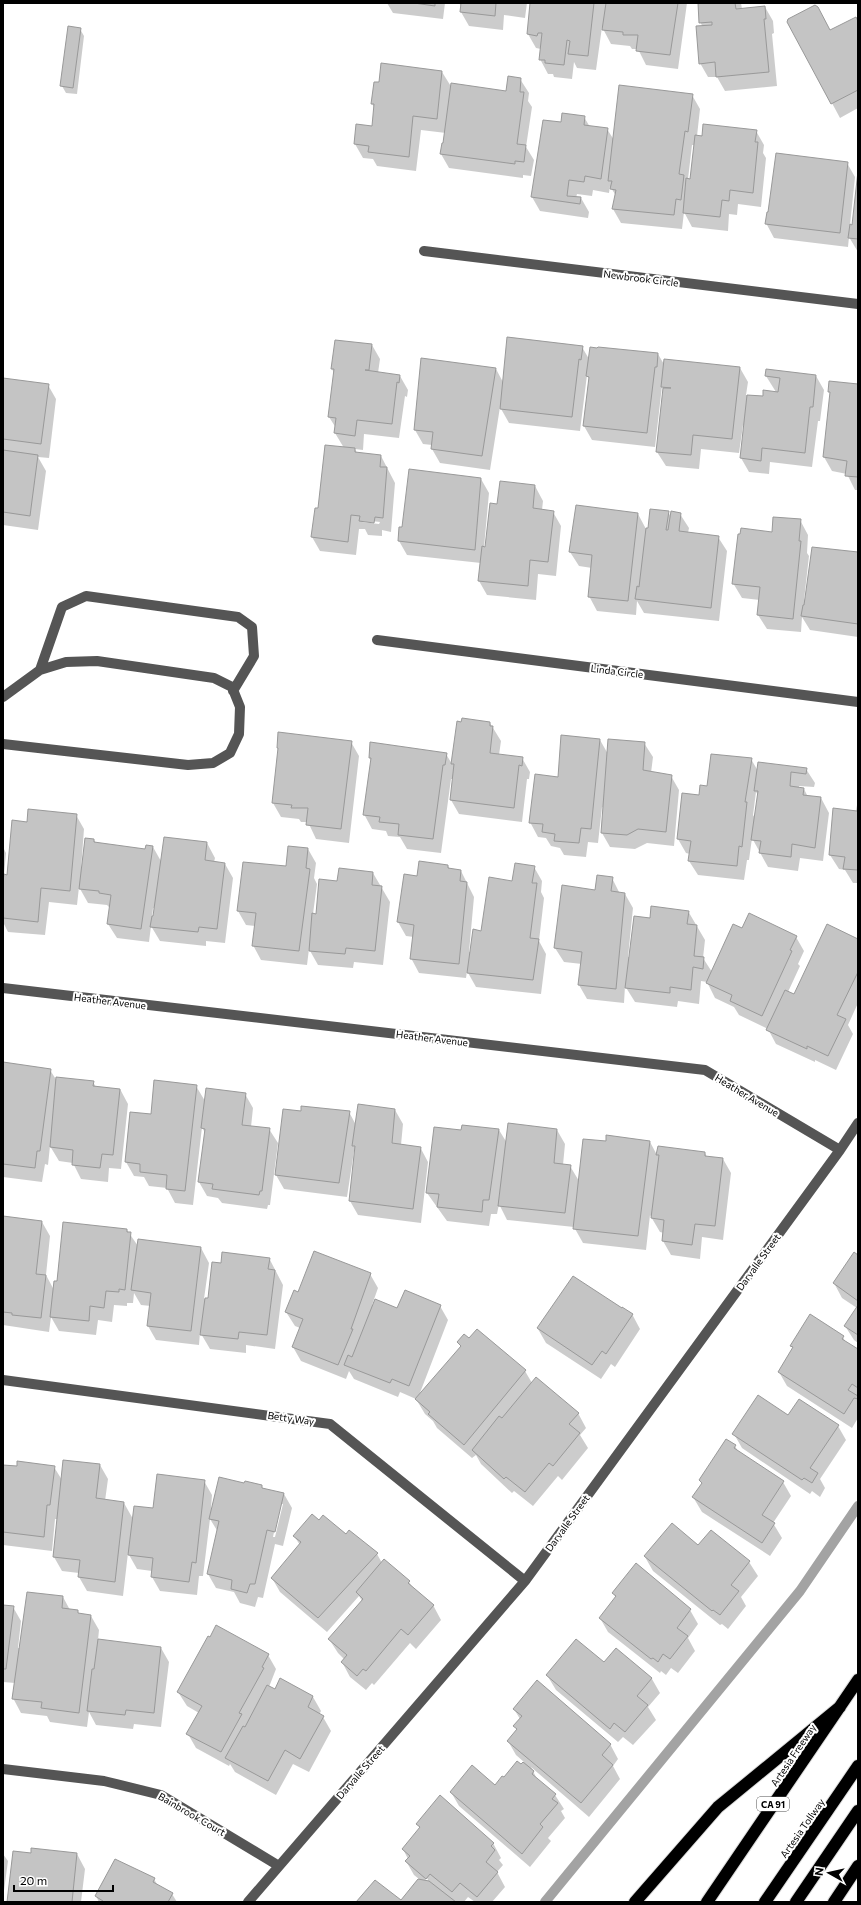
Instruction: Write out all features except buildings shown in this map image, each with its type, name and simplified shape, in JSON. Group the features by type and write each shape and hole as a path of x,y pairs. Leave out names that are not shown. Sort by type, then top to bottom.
{"highway":[{"name":"Artesia Freeway","path":"707,1902 858,1680"},
{"path":"635,1902 718,1807 840,1707"},
{"name":"Artesia Tollway","path":"765,1902 858,1766"},
{"path":"796,1902 858,1810"},
{"path":"834,1902 858,1866"}],"street":[{"name":"Newbrook Circle","path":"424,251 858,304"},
{"path":"40,670 62,607 86,596 238,617 252,627 254,656 233,691"},
{"name":"Linda Circle","path":"377,640 858,702"},
{"path":"3,697 40,670 66,662 97,661 214,678 232,687 240,707 238,734 230,753 213,763 188,766 3,744"},
{"name":"Heather Avenue","path":"3,988 705,1070 840,1150"},
{"name":"Darvalle Street","path":"248,1902 526,1581 840,1150 858,1123"},
{"name":"Betty Way","path":"3,1380 330,1424 526,1581"},
{"name":"Bainbrook Court","path":"3,1768 104,1781 161,1795 278,1866"}],"waterway":[{"path":"545,1902 800,1591 858,1506"}]}
